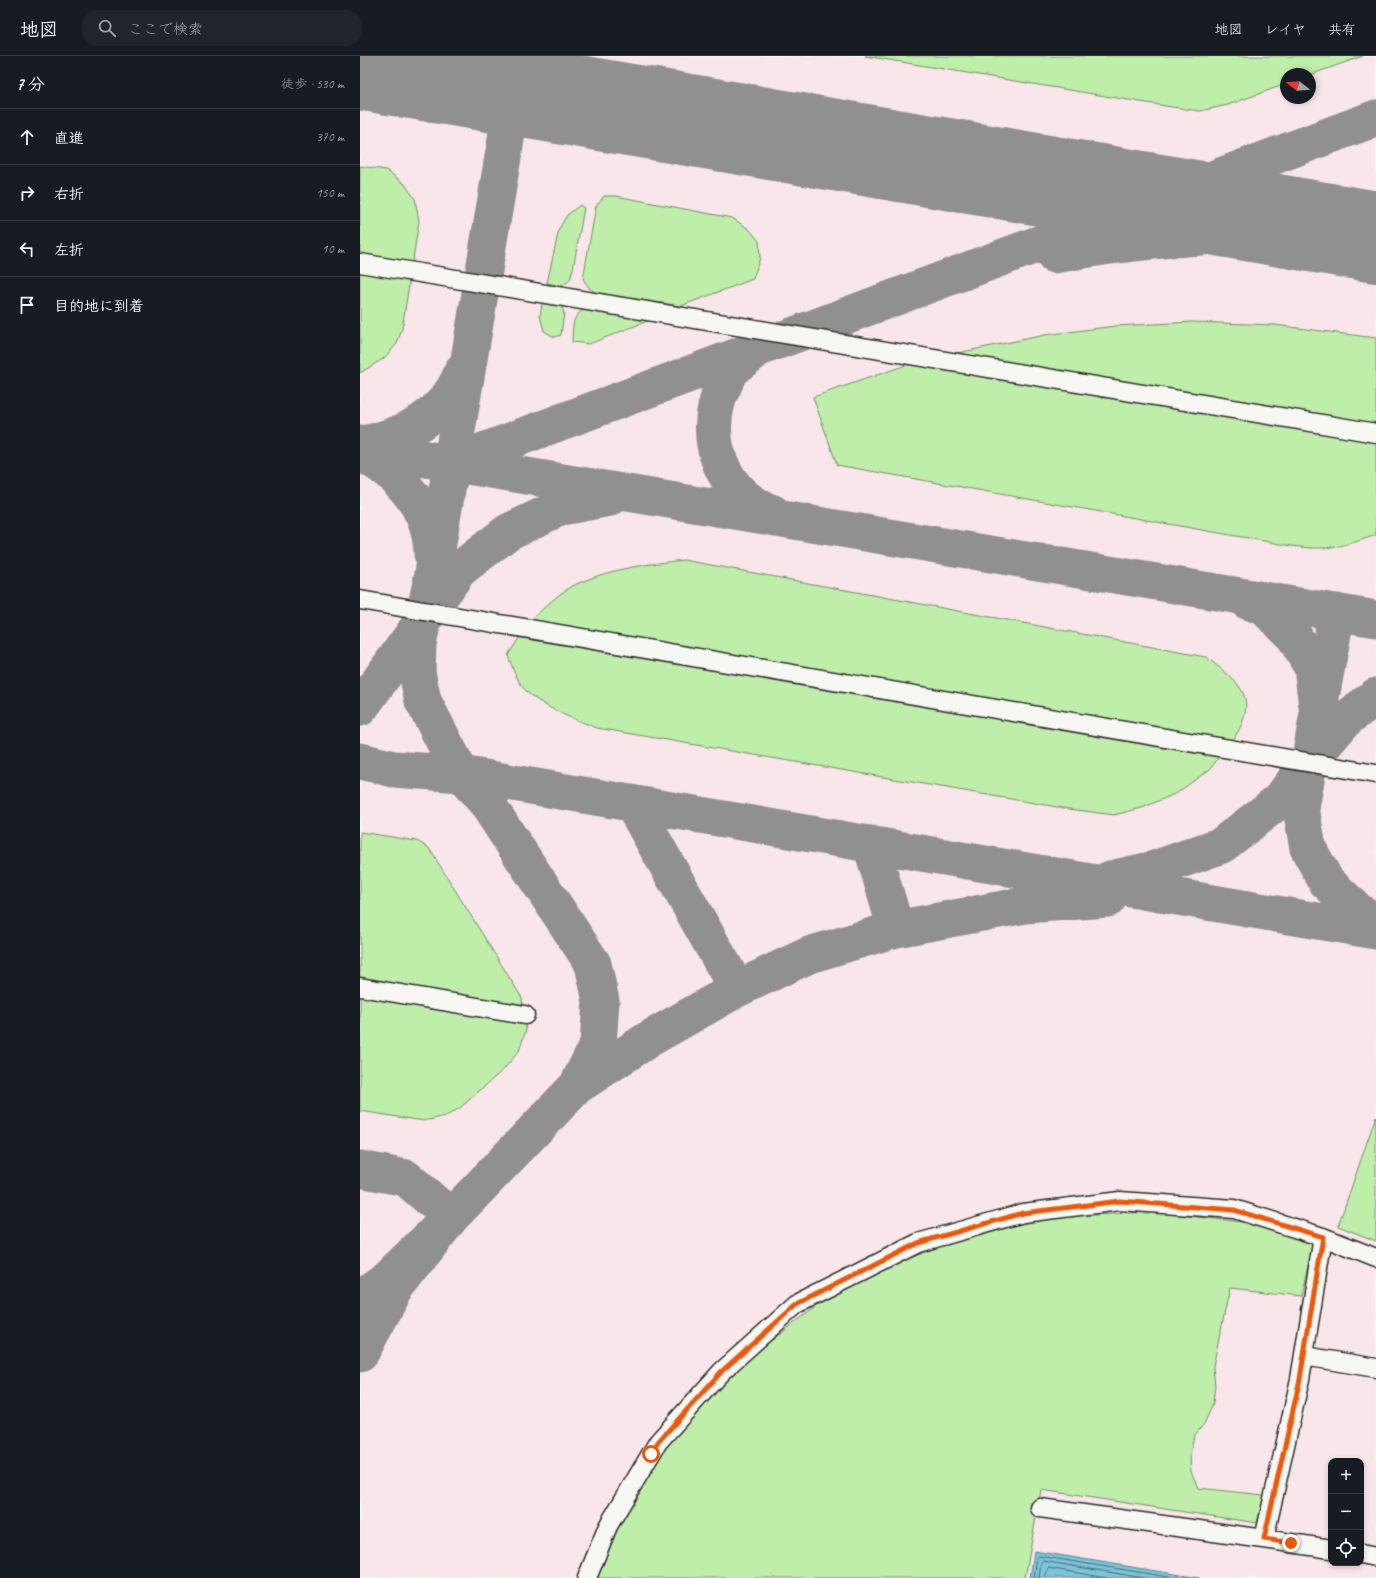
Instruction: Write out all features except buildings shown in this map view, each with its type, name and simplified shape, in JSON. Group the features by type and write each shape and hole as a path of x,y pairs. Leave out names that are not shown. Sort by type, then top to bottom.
{"lane":[{"path":"360,263 1376,433"},
{"path":"360,600 1376,774"},
{"path":"360,987 525,1015"},
{"path":"587,1578 608,1526 658,1442 722,1371 797,1304 918,1243 1023,1213 1120,1201 1234,1210 1323,1237 1376,1258"},
{"path":"1264,1539 1304,1356 1323,1237"},
{"path":"1304,1356 1376,1368"},
{"path":"1040,1508 1264,1539 1328,1550"},
{"path":"1364,1555 1376,1557"}],"shaded area":[{"path":"360,56 1376,56 1376,1578 360,1578"}],"green space":[{"path":"865,56 1363,56 1316,73 1316,68 1280,68 1280,86 1228,105 1200,111"},
{"path":"360,166 386,170 405,184 415,199 419,221 402,329 397,344 383,359 360,373"},
{"path":"604,196 616,196 732,218 749,229 759,241 760,258 753,279 681,306 597,293 590,289 583,279 596,206"},
{"path":"580,205 584,208 570,280 562,286 547,283 559,229 567,215"},
{"path":"543,298 561,304 564,313 561,335 554,337 544,331 540,316"},
{"path":"589,307 655,318 589,344 572,342 574,321 579,313"},
{"path":"1192,322 1275,325 1376,338 1376,535 1335,547 1316,548 1292,546 837,465 813,397 918,361 1045,335 1115,326"},
{"path":"684,560 1206,657 1239,686 1244,695 1246,705 1244,716 1230,745 530,621 565,590 579,583 617,570"},
{"path":"523,632 1223,752 1210,769 1177,793 1142,808 1114,815 1069,809 597,728 553,709 536,699 524,689 511,665 508,655"},
{"path":"360,832 417,841 429,848 522,998 526,1030 519,1051 504,1069 460,1108 446,1116 424,1121 360,1111"},
{"path":"1376,1116 1376,1241 1338,1226"},
{"path":"1151,1212 1243,1222 1314,1239 1301,1296 1230,1288 1213,1366 1215,1386 1213,1404 1204,1424 1194,1436 1190,1455 1191,1471 1198,1488 1264,1495 1257,1523 1041,1490 1025,1578 596,1578 608,1547 659,1453 743,1362 826,1299 897,1263 964,1237 1053,1217"}],"water":[{"path":"1034,1551 1199,1578 1030,1578"}],"taxiway":[{"path":"520,56 433,573 418,644 417,672 423,701 461,774 486,802 593,964 601,1001 598,1044 577,1086"},
{"path":"451,463 1376,118"},
{"path":"1054,255 1134,243 1214,236 1295,235 1376,241"},
{"path":"755,351 728,374 716,408 714,427 715,445 720,463 729,479 740,493 755,505 773,513"},
{"path":"362,444 393,436 422,422 446,400 455,387 462,372"},
{"path":"360,448 1376,619"},
{"path":"360,452 388,471 410,494 426,521 432,554"},
{"path":"360,708 459,570 508,532 561,507 610,498"},
{"path":"1247,601 1264,607 1294,636 1312,667 1318,714 1301,808 1308,848 1326,881 1358,911 1376,922"},
{"path":"1321,697 1337,612"},
{"path":"1110,879 1155,869 1222,845 1280,800 1308,763 1345,720 1376,696"},
{"path":"360,761 394,769 461,774 1376,931"},
{"path":"632,803 737,989"},
{"path":"871,844 896,929"},
{"path":"360,1354 395,1289 451,1217 577,1086 649,1039 737,989 809,955 896,929 1025,905 1108,899"},
{"path":"360,1169 406,1178 451,1217 387,1279 360,1298"}],"runway":[{"path":"360,64 1376,237"}],"route":[{"path":"651,1454 658,1442 722,1371 797,1304 918,1243 1023,1213 1120,1201 1234,1210 1323,1237 1300,1379 1264,1539 1291,1543"}]}
